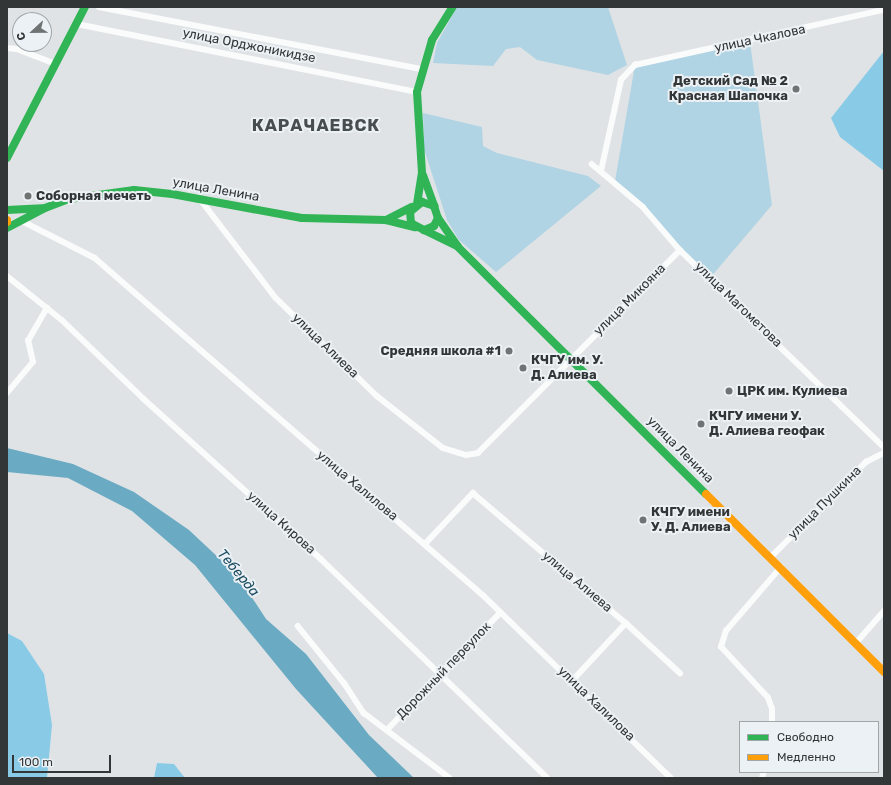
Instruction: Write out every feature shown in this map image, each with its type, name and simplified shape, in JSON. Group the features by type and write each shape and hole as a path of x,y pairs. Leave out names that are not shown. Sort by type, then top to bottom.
{"main road":[{"path":"7,158 85,7"},
{"path":"422,173 438,218 434,226 424,230 414,227 410,217 415,206 422,173 417,92 422,69 432,40 452,7"},
{"name":"улица Ленина","path":"7,210 45,208 91,195 134,190 302,218 386,220 414,227"},
{"path":"415,206 426,202 434,206"},
{"name":"улица Ленина","path":"386,220 415,206"},
{"name":"улица Ленина","path":"7,228 45,208"},
{"name":"улица Ленина","path":"438,218 458,247 770,558 781,567 884,672"},
{"name":"улица Ленина","path":"424,230 458,247"}],"street":[{"name":"улица Орджоникидзе","path":"98,7 422,69"},
{"name":"улица Чкалова","path":"602,171 621,80 635,65 884,10"},
{"name":"улица Орджоникидзе","path":"77,24 417,92"},
{"path":"7,48 18,49 56,64"},
{"name":"улица Магометова","path":"592,164 643,207 680,250 884,447"},
{"name":"улица Алиева","path":"201,200 276,298 382,400 443,448 466,455 478,453"},
{"name":"улица Халилова","path":"22,221 94,258 425,544 572,681 671,778"},
{"name":"улица Микояна","path":"478,453 680,250"},
{"name":"улица Кирова","path":"7,276 47,308 322,559 442,673 548,778"},
{"path":"7,393 33,362 28,341 47,308"},
{"name":"улица Пушкина","path":"770,558 866,462 884,453"},
{"name":"улица Алиева","path":"425,544 473,492 626,623 680,673"},
{"path":"772,721 772,709 768,698 721,647 726,631 781,567"},
{"path":"856,643 884,611"},
{"name":"Дорожный переулок","path":"388,730 500,613"},
{"path":"572,681 626,623"},
{"path":"298,626 345,684 364,713 450,778"}],"shaded area":[{"path":"457,7 608,7 627,65 608,75 537,60 520,47 506,49 493,66 433,63 437,43"},
{"path":"750,42 772,205 710,278 615,181 635,65"},
{"path":"884,51 884,171 840,137 831,118"},
{"path":"423,113 482,127 483,146 497,153 588,176 601,186 496,272 459,240 447,220 424,149"},
{"path":"7,448 73,464 134,492 189,530 238,576 266,619 306,654 369,735 414,778 378,778 296,689 195,565 132,511 68,478 7,472"},
{"path":"7,633 22,641 44,674 52,725 47,778 7,778"},
{"path":"157,763 174,764 185,778 154,778"}],"traffic: fast":[{"path":"7,158 85,7"},
{"path":"417,204 422,173 417,92 432,40 453,7"},
{"path":"423,175 434,206"},
{"path":"7,228 45,208 69,199 134,190 172,194 302,218 386,220 415,227"},
{"path":"438,218 434,226 424,230 411,223 410,212 422,202 434,206 438,218 458,247 706,494"},
{"path":"386,220 412,207"},
{"path":"7,210 42,208"},
{"path":"424,230 457,246"}],"traffic: slow":[{"path":"706,494 884,672"}],"place":[{"name":"Детский Сад № 2 Красная Шапочка","path":"796,89"},
{"name":"Соборная мечеть","path":"28,196"},
{"name":"Средняя школа #1","path":"509,351"},
{"name":"КЧГУ им. У. Д. Алиева","path":"523,368"},
{"name":"ЦРК им. Кулиева","path":"729,391"},
{"name":"КЧГУ имени У. Д. Алиева геофак","path":"701,424"},
{"name":"КЧГУ имени У. Д. Алиева","path":"643,520"}],"district":[{"name":"КАРАЧАЕВСК","path":"316,126"}],"water label":[{"name":"Теберда","path":"238,573"}]}
